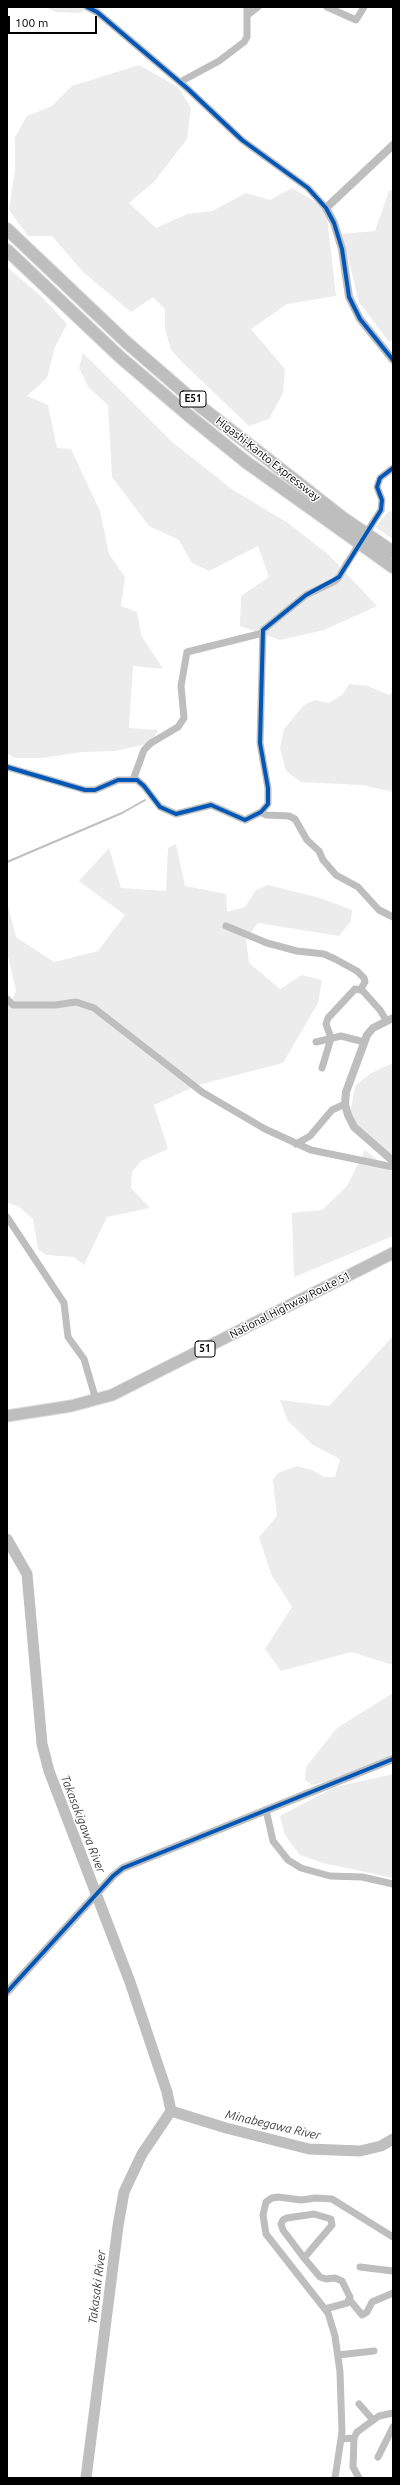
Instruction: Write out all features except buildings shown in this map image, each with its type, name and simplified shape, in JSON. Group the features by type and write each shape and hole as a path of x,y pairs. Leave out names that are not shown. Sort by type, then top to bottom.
{"highway":[{"name":"Higashi-Kanto Expressway","path":"7,229 126,342 201,407 343,518 393,552"},
{"name":"Higashi-Kanto Expressway","path":"7,250 120,357 188,415 246,462 393,567"},
{"name":"National Highway Route 51","path":"7,1416 71,1406 96,1400 155,1374 393,1253"}],"street":[{"path":"87,7 97,12 180,82 242,140 308,188 326,208 334,223 342,249 349,297 360,318 393,360"},
{"path":"180,82 218,61 244,42 247,37 248,11 258,7"},
{"path":"326,7 356,20 364,7"},
{"path":"326,208 393,145"},
{"path":"7,767 85,790 95,790 118,780 133,780 144,786 160,807 169,813 181,813 211,805 245,820 261,812 268,804 268,788 260,743 263,630 306,595 339,578 381,510 382,500 377,487 380,478 393,468"},
{"path":"133,780 144,750 151,743 178,727 184,718 181,686 187,652 263,633"},
{"path":"261,812 266,815 290,816 295,819 307,840 319,851 323,860 336,874 358,887 379,910 393,917"},
{"path":"226,926 268,943 297,951 324,954 335,959 357,971 364,978 365,982 360,990"},
{"path":"322,1068 331,1038 326,1024 328,1018 355,989 360,990 390,1019 373,1028 364,1042 346,1092 345,1104 348,1115 354,1127 393,1161"},
{"path":"7,999 13,1005 55,1005 76,1002 94,1008 202,1092 265,1129 311,1150 393,1167"},
{"path":"316,1042 331,1038 348,1037 364,1042"},
{"path":"296,1144 310,1136 332,1110 345,1104"},
{"path":"7,1217 64,1303 68,1337 84,1359 96,1400"},
{"path":"7,1992 113,1876 123,1868 393,1759"},
{"path":"266,1810 272,1841 288,1860 301,1868 330,1876 362,1877 393,1884"},
{"path":"335,2478 342,2439 338,2355 335,2336 328,2313 266,2234 263,2215 266,2202 272,2198 278,2197 301,2200 316,2198 332,2199 393,2237"},
{"path":"304,2258 332,2225 331,2219 314,2214 283,2220 283,2230 304,2258 320,2277 326,2279 335,2278 342,2281 350,2297 349,2299 362,2315 367,2312 372,2302 393,2293"},
{"path":"360,2267 393,2271"},
{"path":"325,2309 347,2303 349,2299"},
{"path":"338,2355 374,2352"},
{"path":"359,2404 373,2420"},
{"path":"359,2478 353,2467 354,2438 357,2432 379,2416 393,2413"},
{"path":"378,2457 393,2427"},
{"path":"342,2439 354,2438"}],"shaded area":[{"path":"45,7 89,7 80,13 56,12"},
{"path":"139,65 178,87 191,108 187,139 154,182 129,203 156,228 187,214 212,211 246,193 270,200 292,188 326,208 336,296 287,304 251,329 285,369 283,393 269,419 249,426 171,350 165,329 165,309 153,297 131,312 83,272 52,236 28,236 9,210 15,169 15,137 27,116 52,106 72,86"},
{"path":"393,190 393,339 389,342 359,302 342,234 375,231 389,191"},
{"path":"7,267 42,297 67,324 55,347 47,378 27,396 48,405 57,448 71,449 100,511 109,554 125,577 121,606 137,612 141,635 163,669 133,666 129,728 158,730 151,743 115,751 82,752 42,758 14,758 7,753"},
{"path":"83,353 171,441 233,490 288,523 329,555 377,606 324,630 280,640 240,626 241,596 269,577 258,546 209,571 192,563 179,540 149,526 112,477 108,405 89,388 79,368"},
{"path":"393,511 393,539 375,527 388,512"},
{"path":"349,684 368,686 389,695 393,692 393,792 362,785 301,782 286,771 280,748 284,729 304,705 315,700 329,703 342,695"},
{"path":"176,844 185,886 226,894 227,912 245,907 256,890 268,885 320,898 352,910 351,921 339,936 258,923 246,939 249,963 280,989 302,975 322,980 318,1003 283,1063 198,1085 154,1105 168,1149 141,1161 132,1172 131,1188 150,1208 107,1217 84,1265 74,1257 46,1255 38,1249 33,1219 18,1206 7,1203 7,1004 10,1005 16,991 7,952 7,902 16,937 54,962 98,951 125,915 79,881 109,848 121,888 166,891 168,848"},
{"path":"393,1063 393,1156 349,1120 355,1086 371,1073"},
{"path":"365,1150 393,1173 393,1236 294,1277 292,1213 322,1210 347,1186"},
{"path":"393,1336 393,1665 351,1652 281,1671 265,1649 292,1607 271,1574 259,1537 277,1516 273,1480 278,1473 297,1466 312,1470 324,1477 335,1477 340,1459 313,1445 288,1421 280,1400 329,1406"},
{"path":"393,1693 393,1764 312,1785 305,1780 306,1767 337,1728"},
{"path":"393,1774 393,1878 323,1863 300,1855 285,1835 280,1816 335,1787"}],"waterway":[{"path":"7,862 122,813 145,800"},
{"name":"Takasakigawa River","path":"7,1539 27,1574 42,1744 49,1771 130,1982 167,2092 171,2111 142,2154 124,2192 118,2226 86,2478"},
{"name":"Minabegawa River","path":"171,2111 226,2128 309,2149 360,2151 381,2146 393,2139"}],"cycle path":[{"path":"87,7 97,12 188,89 242,140 308,188 326,208 334,223 342,249 349,297 360,319 393,360"},
{"path":"7,767 85,790 95,790 118,780 137,780 144,786 160,807 176,814 211,805 245,820 261,812 268,804 268,788 260,743 263,630 306,595 339,577 381,510 382,500 377,487 380,478 393,468"},
{"path":"7,1992 113,1876 123,1868 393,1759"}],"water label":[{"name":"Takasaki River","path":"97,2287"}]}
